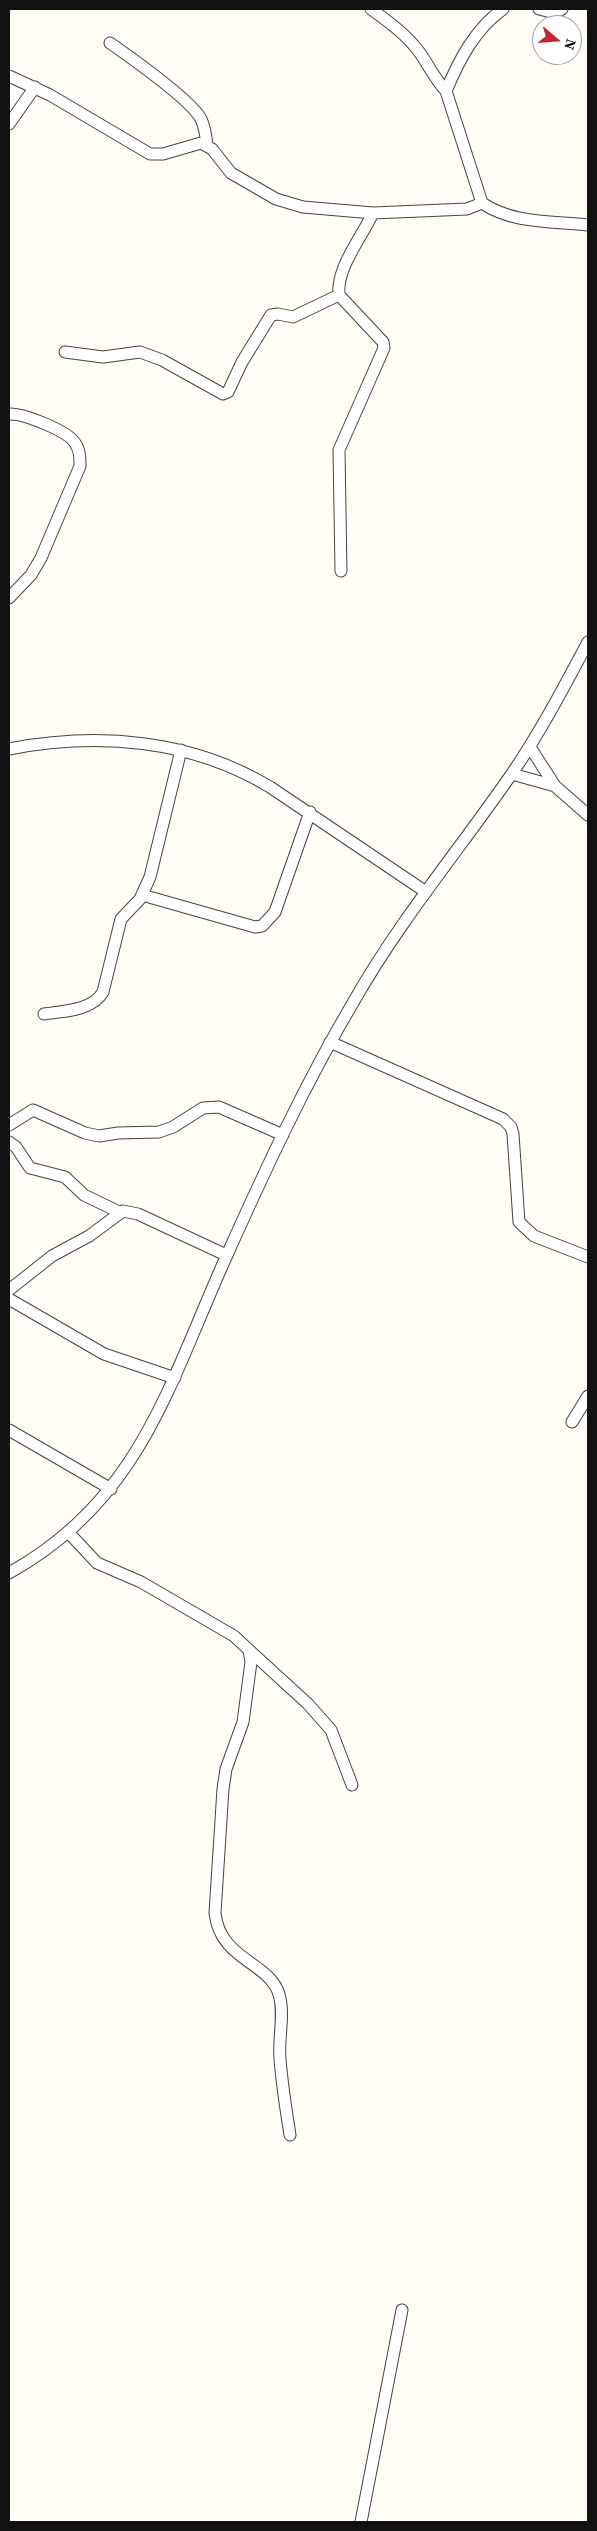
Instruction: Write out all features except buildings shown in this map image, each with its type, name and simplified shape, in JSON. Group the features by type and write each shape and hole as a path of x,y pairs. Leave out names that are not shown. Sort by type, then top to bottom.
{"street":[{"path":"371,9 399,30 420,52 435,79 446,91 460,140 482,204 497,213 513,218 588,225"},
{"path":"446,91 458,63 477,34 503,9"},
{"path":"539,9 555,13 562,9"},
{"path":"110,43 172,91 200,117 206,132 207,145"},
{"path":"9,76 34,87 150,154 163,154 201,143 207,145 231,173 276,199 303,207 373,212 467,209 482,204"},
{"path":"9,124 34,87"},
{"path":"342,571 339,450 384,348 383,342 339,295 338,286 347,262 373,212"},
{"path":"65,352 104,357 140,352 162,360 223,394 228,392 242,362 271,315 278,314 293,317 339,295"},
{"path":"9,414 31,419 65,433 75,443 80,454 80,466 41,558 31,575 9,598"},
{"path":"9,1573 37,1556 91,1511 111,1489 150,1430 175,1378 226,1256 308,1082 330,1042 383,953 530,747 588,642"},
{"path":"9,749 60,741 95,740 136,742 181,750 243,772 310,812 426,892"},
{"path":"530,747 555,786 588,815"},
{"path":"44,1014 84,1006 101,996 108,979 121,918 142,895 156,856 181,750"},
{"path":"512,774 555,786"},
{"path":"142,895 255,927 262,926 274,912 310,812"},
{"path":"330,1042 503,1119 511,1127 514,1134 519,1222 534,1236 588,1257"},
{"path":"9,1125 33,1110 92,1135 159,1132 173,1127 203,1108 211,1107 228,1110 283,1135"},
{"path":"9,1142 16,1147 30,1168 65,1177 84,1195 119,1212 138,1214 226,1256"},
{"path":"9,1290 52,1256 95,1232 119,1212"},
{"path":"9,1299 104,1354 175,1378"},
{"path":"572,1422 588,1396"},
{"path":"9,1430 111,1489"},
{"path":"68,1532 97,1563 141,1582 234,1636 308,1704 331,1730 352,1785"},
{"path":"249,1650 252,1662 243,1722 226,1768 223,1789 215,1913 218,1928 224,1940 272,1981 280,1995 280,2058 290,2135"},
{"path":"361,2522 402,2310"}]}
